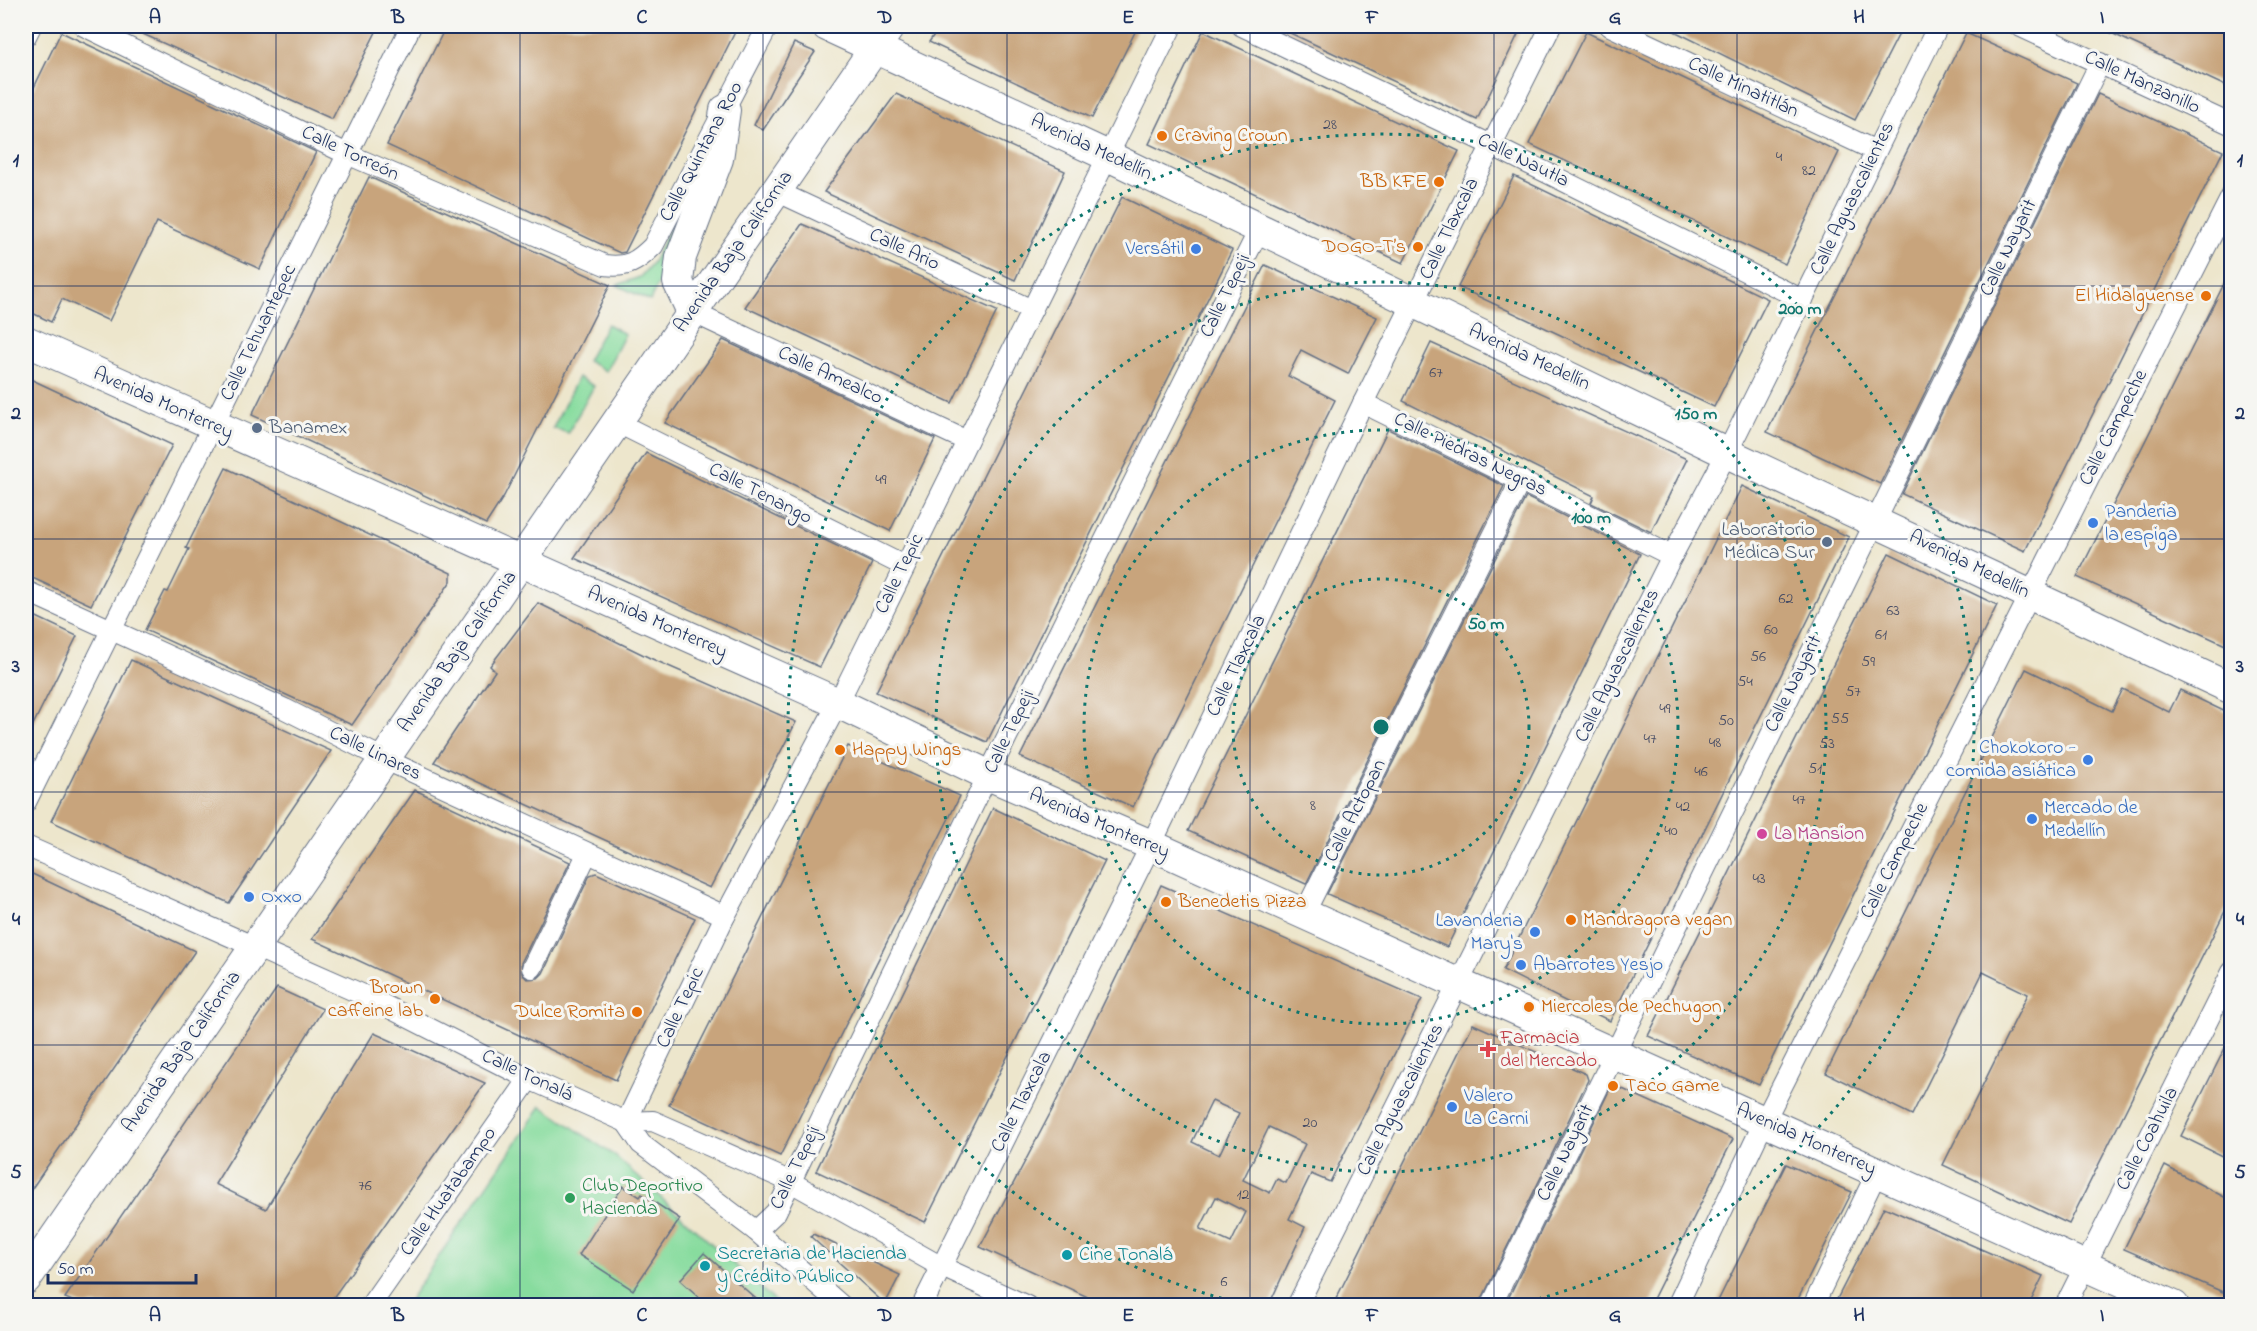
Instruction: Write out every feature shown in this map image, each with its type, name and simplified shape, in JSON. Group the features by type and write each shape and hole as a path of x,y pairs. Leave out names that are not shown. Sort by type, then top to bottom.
{"main road":[{"name":"Avenida Medellín","path":"827,26 883,37 1106,155 1727,453 1875,520 2232,689"},
{"name":"Avenida Baja California","path":"26,1279 883,37"},
{"path":"692,312 678,282 681,257 718,159 724,110"},
{"name":"Avenida Monterrey","path":"26,341 213,427 838,703 988,776 1151,845 2174,1305"}],"street":[{"path":"26,36 31,26"},
{"name":"Calle Torreón","path":"84,26 347,154 605,265 623,267"},
{"name":"Calle Tehuantepec","path":"26,802 411,26"},
{"name":"Calle Quintana Roo","path":"623,267 638,261 653,246 768,26"},
{"name":"Calle Tepic","path":"626,1122 724,916 838,703 1106,155 1172,26"},
{"name":"Calle Nautla","path":"1242,26 1491,145 1803,300"},
{"name":"Calle Tlaxcala","path":"922,1305 1151,845 1363,403 1551,26"},
{"name":"Calle Minatitlán","path":"1610,26 1876,151"},
{"name":"Calle Aguascalientes","path":"1297,1305 1460,985 1672,556 1727,453 1938,26"},
{"name":"Calle Manzanillo","path":"2019,26 2232,125"},
{"name":"Calle Nayarit","path":"1491,1305 2100,63"},
{"name":"Calle Ario","path":"776,191 1032,310"},
{"name":"Calle Campeche","path":"1677,1305 1764,1122 2232,195"},
{"name":"Calle Tepeji","path":"756,1231 776,1212 789,1181 988,776 1260,228"},
{"name":"Calle Amealco","path":"692,312 967,441"},
{"name":"Calle Piedras Negras","path":"1363,403 1672,556"},
{"name":"Calle Tenango","path":"616,422 904,566"},
{"name":"Calle Actopan","path":"1303,915 1521,480"},
{"name":"Calle Linares","path":"26,591 285,709 384,759 724,916"},
{"name":"Calle Tonalá","path":"26,846 368,997 529,1079 626,1122 653,1121 789,1181 940,1266 1027,1305"},
{"path":"532,968 587,854"},
{"name":"Calle Coahuila","path":"2065,1305 2232,972"},
{"name":"Calle Huatabampo","path":"370,1305 529,1079"},
{"path":"626,1122 640,1144 756,1231 842,1305"},
{"path":"1813,1305 1877,1172"}],"green space":[{"path":"707,155 677,245 650,301 617,285 640,277 653,262"},
{"path":"607,324 625,334 606,371 587,361"},
{"path":"578,377 594,386 568,433 553,428"},
{"name":"Club Deportivo Hacienda","path":"541,1106 615,1156 779,1305 405,1306"}],"building":[{"path":"125,26 379,26 332,119"},
{"path":"446,26 738,26 625,252 620,253 387,145"},
{"path":"940,26 1138,26 1092,118 929,42"},
{"path":"1275,26 1522,26 1477,120"},
{"path":"1664,26 1903,26 1855,120"},
{"path":"2096,26 2232,26 2232,89 2185,67"},
{"path":"1203,31 1459,151 1403,263 1149,144"},
{"path":"61,32 316,152 260,269 157,222 109,321 62,299 51,322 26,310 26,104"},
{"path":"1586,32 1839,152 1785,264 1529,144"},
{"path":"1966,33 2077,83 1880,484 1767,432"},
{"path":"794,43 815,52 763,130 754,125"},
{"path":"896,94 1065,171 1015,280 824,192"},
{"path":"2098,94 2223,151 2025,551 1902,494"},
{"path":"1514,176 1768,299 1714,407 1458,287"},
{"path":"369,177 610,285 504,496 486,524 252,415"},
{"path":"1122,197 1232,250 987,742 876,692"},
{"path":"802,224 997,311 952,403 745,307"},
{"path":"1265,265 1377,317 1348,374 1301,350 1288,376 1335,400 1133,807 1020,757"},
{"path":"2232,268 2232,648 2077,577"},
{"path":"723,340 935,439 890,531 665,423"},
{"path":"1431,343 1687,459 1651,532 1591,503 1594,496 1403,401"},
{"path":"26,377 172,445 91,605 26,575"},
{"path":"1388,429 1504,486 1306,884 1188,831"},
{"path":"646,453 872,563 820,667 574,558"},
{"path":"226,468 451,573 451,581 352,725 145,630 165,591 168,592 189,549 186,548"},
{"path":"1742,486 1849,537 1610,1021 1503,970"},
{"path":"1526,497 1640,554 1447,947 1327,894"},
{"path":"1889,553 1997,605 1759,1085 1648,1036"},
{"path":"538,603 650,658 796,722 710,888 434,762 495,671 490,666"},
{"path":"26,612 77,636 26,739"},
{"path":"131,660 331,751 229,903 51,821"},
{"path":"2026,669 2112,711 2123,689 2169,712 2180,690 2232,715 2232,897 2069,1224 1943,1165 2028,994 1983,972 1912,1115 1826,1073"},
{"path":"848,746 960,796 780,1156 669,1105"},
{"path":"415,790 570,862 521,963 522,974 527,979 538,978 543,973 590,875 596,873 695,918 616,1080 312,939"},
{"path":"993,808 1105,861 925,1222 816,1171"},
{"path":"26,871 195,951 26,1197"},
{"path":"1161,885 1422,999 1330,1182 1311,1174 1289,1219 1305,1227 1269,1305 1105,1305 980,1247 1052,1110","holes":["1212,1101 1239,1113 1219,1155 1192,1142","1269,1127 1305,1144 1286,1183 1277,1179 1270,1193 1243,1180","1216,1197 1246,1212 1231,1243 1200,1229"]},
{"path":"277,988 323,1009 215,1184 266,1209 374,1033 485,1083 328,1305 82,1305 65,1298"},
{"path":"1473,1024 1586,1074 1588,1080 1479,1305 1333,1305"},
{"path":"2232,1034 2232,1161 2181,1136"},
{"path":"1618,1087 1733,1139 1650,1305 1505,1305 1610,1089"},
{"path":"1786,1164 1852,1192 1795,1305 1716,1305"},
{"path":"2165,1166 2232,1201 2232,1296 2124,1249"},
{"path":"623,1186 640,1197 642,1194 680,1219 633,1290 579,1255"},
{"path":"1884,1207 2043,1276 2029,1305 1834,1305"},
{"path":"813,1234 900,1275 885,1304 811,1237"},
{"name":"Secretaria de Hacienda y Crédito Público","path":"704,1253 763,1305 708,1305 680,1280"}],"place":[{"name":"Craving Crown","path":"1162,136"},
{"name":"BB KFE","path":"1439,182"},
{"name":"DOGO-T’s","path":"1418,247"},
{"name":"Versátil","path":"1196,249"},
{"name":"El Hidalguense","path":"2206,296"},
{"name":"Banamex","path":"257,428"},
{"name":"Panderia la espiga","path":"2093,523"},
{"name":"Laboratorio Médica Sur","path":"1827,542"},
{"name":"Happy Wings","path":"840,750"},
{"name":"Chokokoro - comida asiática","path":"2088,760"},
{"name":"Mercado de Medellín","path":"2032,819"},
{"name":"La Mansion","path":"1762,834"},
{"name":"Oxxo","path":"249,897"},
{"name":"Benedetis Pizza","path":"1166,902"},
{"name":"Mandragora vegan","path":"1571,920"},
{"name":"Lavanderia Mary's","path":"1535,932"},
{"name":"Abarrotes Yesjo","path":"1521,965"},
{"name":"Brown caffeine lab","path":"435,999"},
{"name":"Miercoles de Pechugon","path":"1529,1007"},
{"name":"Dulce Romita","path":"637,1012"},
{"name":"Farmacia del Mercado","path":"1488,1049"},
{"name":"Taco Game","path":"1613,1086"},
{"name":"Valero La Carni","path":"1452,1107"},
{"name":"Club Deportivo Hacienda","path":"570,1198"},
{"name":"Cine Tonalá","path":"1067,1255"},
{"name":"Secretaria de Hacienda y Crédito Público","path":"705,1266"}]}
